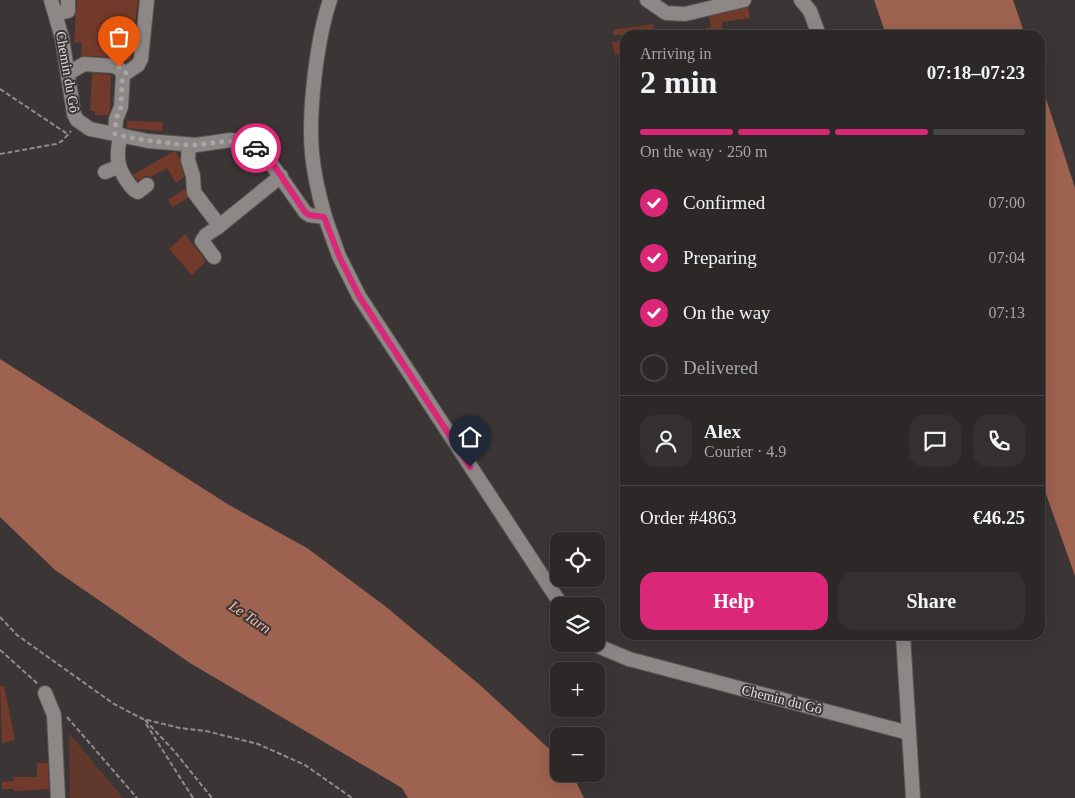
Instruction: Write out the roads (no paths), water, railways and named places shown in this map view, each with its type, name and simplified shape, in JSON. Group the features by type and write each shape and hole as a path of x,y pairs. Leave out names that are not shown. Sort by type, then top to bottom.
{"street":[{"name":"Chemin du Gô","path":"51,0 56,14 68,73 72,106 77,120 90,130 148,141 189,145 231,140 247,143 265,155 305,212 309,215 324,217"},
{"path":"56,14 68,11 68,0"},
{"path":"147,0 140,59 138,65 126,73 122,81 121,107 116,119 118,167 134,190 138,192 147,185"},
{"path":"330,0 320,44 311,130 314,170 324,217 339,256 359,296 556,597"},
{"path":"647,0 666,13 685,14 744,0"},
{"path":"801,0 810,11 817,30"},
{"path":"68,73 84,64 114,66 126,73"},
{"path":"189,145 188,160 193,176 194,192 216,221 218,227"},
{"path":"105,172 118,167"},
{"path":"214,257 202,241 206,235 281,176"},
{"path":"903,640 914,798"},
{"name":"Chemin du Gô","path":"605,649 629,659 909,733"},
{"path":"45,693 54,715 58,798"}],"water":[{"path":"874,0 1013,0 1023,30 884,30"},
{"path":"1045,95 1075,188 1075,576 1045,491"},
{"name":"Le Tarn","path":"0,359 229,505 307,548 385,606 480,685 550,750 550,782 576,782 584,798 408,798 402,788 190,663 55,570 0,517"}]}
